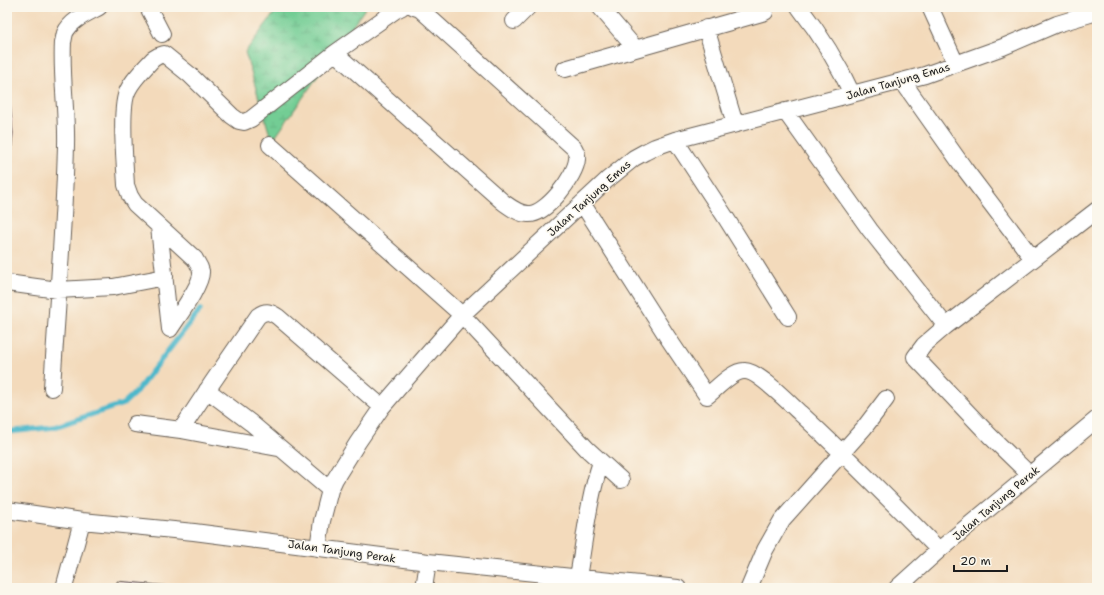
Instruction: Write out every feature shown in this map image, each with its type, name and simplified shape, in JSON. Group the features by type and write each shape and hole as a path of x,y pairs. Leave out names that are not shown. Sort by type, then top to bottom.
{"street":[{"path":"52,388 58,290 63,240 66,143 63,42 65,32 70,27 78,20 99,7"},
{"path":"148,7 162,34"},
{"path":"159,227 170,329 197,286 201,272 199,265 195,259 135,204 126,185 123,114 124,100 128,90 153,59 162,54 167,56 190,75 232,116 244,122 251,119 335,53 402,7"},
{"path":"335,53 503,202 512,209 528,214 534,214 543,208 561,191 571,177 577,159 577,153 574,148 420,9 414,7"},
{"path":"514,21 528,7"},
{"path":"600,7 635,48"},
{"path":"799,7 824,40 852,94"},
{"path":"930,7 956,64"},
{"path":"565,69 706,28 735,13 765,12"},
{"name":"Jalan Tanjung Emas","path":"318,548 322,521 334,479 382,407 462,315 607,180 634,158 655,147 675,140 903,82 1003,47 1057,24 1076,12 1097,12"},
{"path":"706,28 735,124"},
{"path":"903,82 964,168 1033,259"},
{"path":"786,111 870,230 946,326"},
{"path":"675,140 788,317"},
{"path":"270,145 462,315 582,443 621,480"},
{"path":"582,203 672,344 708,396 718,386 739,372 750,372 774,389 842,452 939,550"},
{"path":"1030,475 990,436 915,356 932,337 1097,210"},
{"path":"7,283 58,290 113,287 165,277"},
{"path":"181,430 258,316 262,313 269,312 382,407"},
{"path":"207,390 282,449 330,490"},
{"path":"749,588 765,550 782,520 864,428 886,399"},
{"name":"Jalan Tanjung Perak","path":"897,588 939,550 1097,419"},
{"path":"135,424 181,430 263,444 282,449"},
{"path":"578,577 589,505 593,486 601,462"},
{"name":"Jalan Tanjung Perak","path":"7,510 82,521 194,532 428,562 678,588"},
{"path":"64,588 82,521"},
{"path":"424,588 428,562"}],"green space":[{"path":"279,7 366,7 272,142 245,52"}],"building":[{"path":"7,80 13,133 8,192 7,192"},
{"path":"117,581 182,587 182,588 117,588"}],"waterway":[{"path":"7,432 54,427 123,404 136,392 200,310"}]}
